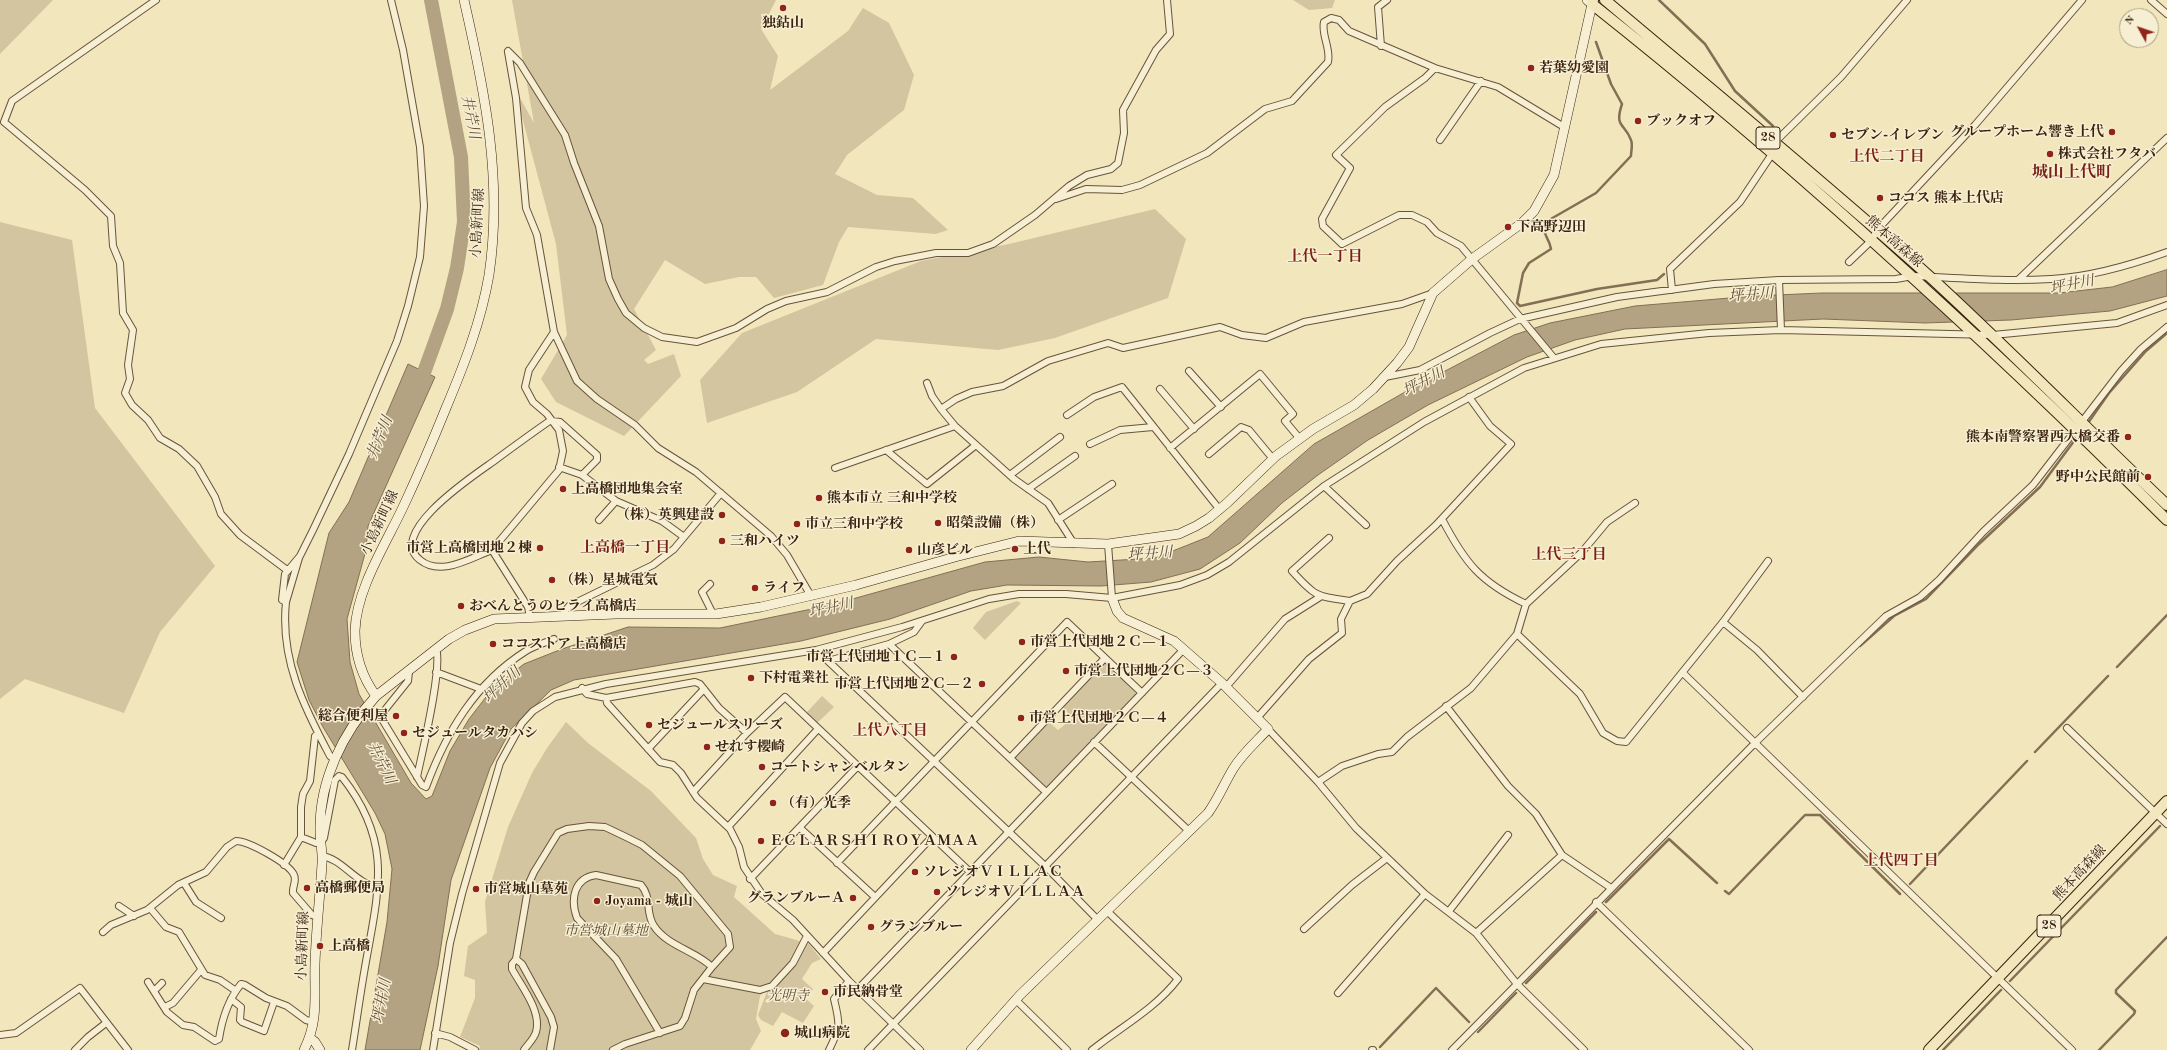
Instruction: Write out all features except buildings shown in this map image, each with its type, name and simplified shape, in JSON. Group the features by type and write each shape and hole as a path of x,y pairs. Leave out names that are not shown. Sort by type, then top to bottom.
{"main road":[{"name":"熊本高森線","path":"1605,0 1877,230 1994,335 2167,520"},
{"name":"熊本高森線","path":"1590,1 1914,276 1976,334 2167,505"},
{"name":"熊本高森線","path":"1929,1050 1999,979 2167,801"}],"street":[{"path":"156,0 12,101 2,119 93,197 111,216 113,246 120,263 123,313 134,330 128,366 130,379 126,393 132,405 148,420 164,442 179,449 197,466 215,497 221,514 240,535 287,570"},
{"path":"335,757 330,756 300,698 288,660 284,629 286,602 300,556 349,454 397,341 408,306 420,258 424,206 420,140 391,0"},
{"name":"小島新町線","path":"304,1050 310,1038 314,1022 317,917 322,856 320,830 324,792 335,757 368,704 376,696 367,684 357,657 355,630 362,597 429,450 471,347 488,276 494,232 495,182 484,90 464,0"},
{"path":"811,596 787,555 771,536 696,472 658,448 635,425 597,399 577,381 554,332 537,235 526,208 516,98 508,51 520,63 565,135 574,163 599,226 609,279 626,313 644,328 662,337 697,342 736,328 767,309 786,301 827,292 876,267 895,261 936,253 968,253 993,244 1035,215 1069,186 1087,175 1111,169 1118,163 1124,133 1123,110 1156,50 1170,34 1167,0"},
{"path":"1382,46 1378,7 1387,0"},
{"path":"1672,290 1670,269 1740,202 1772,154 1774,143 1841,76 1907,0"},
{"path":"1849,262 1872,240 1877,230 1975,125 2082,0"},
{"path":"2151,0 2167,14"},
{"path":"941,410 956,399 972,392 1003,386 1048,361 1108,343 1123,348 1220,327 1242,335 1266,338 1304,322 1402,304 1433,293 1472,259 1522,223 1534,211 1554,175 1590,1"},
{"path":"1052,200 1086,189 1122,190 1140,185 1207,153 1265,109 1292,101 1328,62 1329,56 1323,29 1324,22 1331,18 1339,20 1349,31 1435,68 1498,87 1564,127"},
{"path":"1435,68 1425,78 1386,107 1336,155 1350,168 1331,199 1322,219 1323,226 1342,244 1399,215 1412,215 1427,222 1437,233 1461,246 1526,327 1551,355"},
{"path":"1440,140 1481,81"},
{"path":"2018,280 2167,138"},
{"path":"1385,377 1420,370 1520,319 1617,297 1714,284 1780,281 1896,279 1914,276 2018,280 2052,279 2104,270 2167,252"},
{"path":"1780,281 1781,328"},
{"path":"376,696 409,672 436,649 465,630 494,619 561,616 713,614 761,607 811,596 1019,541 1108,547 1179,534 1209,518 1220,510 1273,459 1300,439 1354,405 1385,377 1409,347 1433,293"},
{"path":"433,1050 450,943 462,894 500,763 522,723 533,711 555,697 582,688 816,650 922,620 988,599 1019,594 1112,594 1180,585 1207,575 1248,548 1324,486 1424,422 1551,355 1601,344 1642,339 1781,328 1994,335 2117,323 2167,305"},
{"path":"1452,1050 1596,902 1756,742 1886,616 1920,597 1939,580 1983,532 2033,485 2120,371 2141,349 2167,327"},
{"path":"552,420 439,502 415,533 413,540 414,552 418,559 429,566 443,568 492,550 559,470 563,451 559,430 552,420 533,402 525,387 529,370 554,332"},
{"path":"1189,371 1221,407"},
{"path":"1170,448 1260,374 1293,414 1285,421 1300,439"},
{"path":"927,383 932,396 941,410 955,426 1010,475 1048,503 1074,544"},
{"path":"1067,415 1094,397 1122,387 1220,510"},
{"path":"1160,389 1194,429"},
{"path":"1329,538 1292,571 1312,593 1320,597 1350,601 1367,594 1397,561 1442,519 1511,444 1490,426 1469,397"},
{"path":"552,420 560,422 597,455 597,460 582,475"},
{"path":"835,468 955,426"},
{"path":"1209,454 1241,426 1249,430 1273,459"},
{"path":"1090,444 1120,430 1153,427"},
{"path":"1010,475 1060,437"},
{"path":"886,450 927,484 976,445"},
{"path":"1028,489 1046,478 1075,456"},
{"path":"560,467 582,475 616,501 662,521 684,537"},
{"path":"1058,520 1112,484"},
{"path":"1324,486 1366,525"},
{"path":"561,616 568,606 653,565 674,549 721,493"},
{"path":"600,520 616,501"},
{"path":"1318,782 1342,766 1378,754 1392,752 1407,737 1471,688 1517,634 1526,604 1582,552 1606,522 1635,503"},
{"path":"1442,519 1461,554 1471,567 1502,592 1526,604"},
{"path":"1108,547 1112,594 1117,611 1123,618 1174,641 1224,685 1258,718 1318,782 1356,828 1425,894 1449,911 1476,934 1517,984 1584,1050"},
{"path":"492,550 528,607 530,617"},
{"path":"286,602 282,600 282,592 287,570 300,556"},
{"path":"1517,634 1580,694 1603,733 1617,741 1626,742 1634,735 1683,673 1768,561"},
{"path":"710,584 702,592 713,614"},
{"path":"868,1050 1132,777 1224,685 1285,620 1320,597"},
{"path":"1258,718 1309,659 1342,633 1341,619 1350,601"},
{"path":"922,620 914,632 889,644 828,661 1008,833 1046,867 1098,920"},
{"path":"837,863 1067,622 1142,693"},
{"path":"1723,622 1757,650 1803,697"},
{"path":"409,672 408,681 380,716 422,785 426,787 440,751 462,714 481,689 504,667 527,650 554,639"},
{"path":"889,644 1046,792"},
{"path":"417,777 436,672 438,653 436,649"},
{"path":"858,989 1183,650"},
{"path":"1010,758 1105,658"},
{"path":"436,672 481,689"},
{"path":"1683,673 1756,742 2072,1050"},
{"path":"582,688 587,694 606,698 695,682 704,689 719,708 747,733"},
{"path":"648,749 704,689"},
{"path":"693,792 747,733 785,697 857,767 970,872"},
{"path":"606,698 607,703 660,762 673,765 681,773 693,792 728,827 739,847 744,867 762,894 793,920 849,981 920,1050"},
{"path":"1446,706 1508,786 1536,814 1562,855 1611,888"},
{"path":"2067,728 2167,824"},
{"path":"728,827 818,729"},
{"path":"971,1050 1016,1000 1208,813 1219,798 1234,768 1246,752 1268,729"},
{"path":"284,865 300,837 303,794 310,782 315,736 318,733"},
{"path":"1094,742 1190,831"},
{"path":"750,878 800,828 857,767"},
{"path":"300,837 316,843 321,842 326,829 335,780 339,776 347,783 364,811 371,828 379,870 379,887 352,1050"},
{"path":"524,1050 534,1036 537,1025 535,1011 512,969 512,964 516,959 529,883 558,833 566,829 589,826 605,827 642,845 680,876 722,925 730,940 727,952 712,967 691,998 683,1023 675,1029 625,1044 612,1050"},
{"path":"800,828 875,897"},
{"path":"1449,911 1508,835"},
{"path":"823,953 932,837"},
{"path":"103,932 111,925 150,908 178,885 206,872 227,847 236,841 245,843 284,865 294,874 295,879 292,893 312,915 317,917"},
{"path":"1476,934 1562,855"},
{"path":"322,856 331,859 360,879 379,887"},
{"path":"1304,929 1352,885 1388,858"},
{"path":"660,1033 616,959 577,918 574,911 574,894 576,886 589,876 596,875 641,885 648,896 654,926 677,945 712,967"},
{"path":"184,883 196,902 221,918"},
{"path":"1338,994 1425,894"},
{"path":"1596,902 1749,1050"},
{"path":"119,906 134,916"},
{"path":"150,908 166,927 174,929 183,936 205,976 220,980 236,990"},
{"path":"1092,1050 1153,1006 1166,994 1178,979 1107,911"},
{"path":"703,979 760,990 772,986 793,963 807,936"},
{"path":"516,959 522,964 551,1017 554,1027 550,1050"},
{"path":"165,1007 173,1003 201,970"},
{"path":"829,1050 839,1029 840,1021 834,999 849,981"},
{"path":"148,982 167,1012 183,1025 194,1027 215,1041 219,1039 224,1015 231,999 241,984 274,1002 287,1006 306,1020 314,1022"},
{"path":"154,991 162,983"},
{"path":"0,1035 16,1033 80,988 128,1050"},
{"path":"231,999 241,1007 240,1020 242,1022 264,1031 274,1002"},
{"path":"1016,1000 1066,1050"},
{"path":"75,1050 88,1037 106,1023"},
{"path":"435,1033 450,1037 475,1050"},
{"path":"310,1038 315,1042 320,1050"}],"green space":[{"path":"0,0 53,0 0,54"},
{"path":"512,0 776,0 761,29 778,56 770,90 848,31 863,8 889,23 914,75 904,110 847,155 835,174 877,195 913,198 948,230 936,234 848,227 839,242 823,285 774,298 756,277 739,277 705,284 665,260 634,309 656,350 644,360 648,364 674,354 681,376 624,436 556,402 541,379 567,335 556,244 514,87 534,123"},
{"path":"1293,0 1335,0 1332,8 1309,10"},
{"path":"1155,209 1186,239 1168,298 1055,338 998,350 876,339 797,392 707,423 700,380 742,333 921,261 1009,244"},
{"path":"0,222 72,240 95,408 215,566 160,632 124,713 25,679 0,699"},
{"path":"1017,601 1021,603 985,640 973,628 986,612"},
{"path":"1103,664 1107,664 1135,692 1136,695 1049,786 1045,786 1014,758 1049,722 1058,730 1072,719 1063,707"},
{"path":"822,696 834,707 817,723 807,712"},
{"name":"市営城山墓地","path":"566,722 588,743 651,791 696,838 703,859 713,875 737,886 734,897 775,934 800,941 797,951 790,962 760,996 756,1019 761,1031 750,1050 479,1050 480,1046 460,1037 475,998 475,980 464,976 468,946 487,933 485,902 508,827 532,773 547,748"},
{"name":"光明寺","path":"808,943 821,959 812,963 802,979 813,989 805,998 814,1006 803,1023 782,1012 773,1026 761,1020 758,1015 768,989 776,985"}],"water":[{"name":"坪井川","path":"2167,270 2167,296 2110,311 2011,320 1925,323 1823,319 1625,329 1575,340 1527,357 1428,405 1368,440 1318,475 1282,503 1240,543 1200,569 1151,582 1101,586 1007,585 971,591 890,619 801,641 574,680 551,690 511,729 490,768 451,880 438,966 420,1050 365,1050 387,922 392,869 385,834 375,813 323,727 309,700 297,662 329,533 349,502 408,364 435,377 368,526 366,550 347,619 350,662 359,694 411,783 426,799 432,796 450,751 469,719 493,688 524,664 562,649 628,627 720,628 831,605 985,562 1039,557 1088,562 1155,558 1208,537 1314,444 1405,392 1514,335 1550,323 1635,306 1753,296 1822,293 2059,293 2112,287"}],"waterway":[{"name":"井芹川","path":"418,389 447,309 457,268 464,222 461,157 431,0"},
{"path":"1659,0 1705,44 1735,91 1773,126"},
{"path":"1596,42 1611,84 1622,104 1619,117 1621,125 1629,135 1632,142 1631,156 1596,193 1549,220 1546,225 1545,232 1551,249 1529,263 1523,273 1517,303 1520,306 1597,289 1657,280 1664,274"},
{"path":"2088,423 2109,393 2146,351 2167,333"},
{"path":"1860,646 1894,616 1926,599 1979,544 2040,487 2077,437"},
{"path":"2117,667 2167,615"},
{"path":"2035,752 2108,676"},
{"path":"1910,884 2027,761"},
{"path":"1725,891 1729,894 1805,815 1820,815 1900,894"},
{"path":"2010,981 2160,826"},
{"path":"1606,902 1669,839 1717,883"},
{"path":"1526,983 1596,912"},
{"path":"2099,1050 2134,1014 2135,1011 2116,993 2116,990 2167,937"},
{"path":"1380,1047 1436,988 1469,1022"},
{"path":"1943,1050 2001,990"},
{"path":"1478,1032 1516,993"}],"place":[{"name":"独鈷山","path":"783,8"},
{"name":"若葉幼愛園","path":"1531,68"},
{"name":"ブックオフ","path":"1638,121"},
{"name":"グループホーム響き上代","path":"2112,132"},
{"name":"セブン-イレブン","path":"1833,135"},
{"name":"株式会社フタバ","path":"2050,154"},
{"name":"ココス 熊本上代店","path":"1880,198"},
{"name":"下高野辺田","path":"1508,227"},
{"name":"熊本南警察署西大橋交番","path":"2128,437"},
{"name":"野中公民館前","path":"2148,477"},
{"name":"上高橋団地集会室","path":"563,489"},
{"name":"熊本市立 三和中学校","path":"819,498"},
{"name":"（株）英興建設","path":"722,515"},
{"name":"昭榮設備（株）","path":"938,523"},
{"name":"市立三和中学校","path":"797,524"},
{"name":"三和ハイツ","path":"722,541"},
{"name":"市営上高橋団地２棟","path":"540,548"},
{"name":"上代","path":"1015,549"},
{"name":"山彦ビル","path":"909,550"},
{"name":"（株）星城電気","path":"552,580"},
{"name":"ライフ","path":"755,588"},
{"name":"おべんとうのヒライ高橋店","path":"461,606"},
{"name":"市営上代団地２Ｃ―１","path":"1022,642"},
{"name":"ココストア上高橋店","path":"493,644"},
{"name":"市営上代団地１Ｃ―１","path":"954,657"},
{"name":"市営上代団地２Ｃ―３","path":"1066,671"},
{"name":"下村電業社","path":"751,678"},
{"name":"市営上代団地２Ｃ―２","path":"982,684"},
{"name":"総合便利屋","path":"396,716"},
{"name":"市営上代団地２Ｃ―４","path":"1021,718"},
{"name":"セジュールスリーズ","path":"649,725"},
{"name":"セジュールタカハシ","path":"404,733"},
{"name":"せれす櫻崎","path":"707,747"},
{"name":"コートシャンベルタン","path":"762,767"},
{"name":"（有）光季","path":"773,803"},
{"name":"ＥＣＬＡＲＳＨＩＲＯＹＡＭＡＡ","path":"761,841"},
{"name":"ソレジオＶＩＬＬＡＣ","path":"915,872"},
{"name":"高橋郵便局","path":"307,888"},
{"name":"市営城山墓苑","path":"476,889"},
{"name":"ソレジオＶＩＬＬＡＡ","path":"937,892"},
{"name":"グランブルーＡ","path":"853,898"},
{"name":"Joyama - 城山","path":"597,901"},
{"name":"グランブルー","path":"871,927"},
{"name":"上高橋","path":"320,946"},
{"name":"市民納骨堂","path":"825,992"},
{"name":"城山病院","path":"785,1033"}],"district":[{"name":"上代二丁目","path":"1887,157"},
{"name":"城山上代町","path":"2072,173"},
{"name":"上代一丁目","path":"1325,257"},
{"name":"上高橋一丁目","path":"625,548"},
{"name":"上代三丁目","path":"1569,555"},
{"name":"上代八丁目","path":"890,731"},
{"name":"上代四丁目","path":"1901,861"}]}
